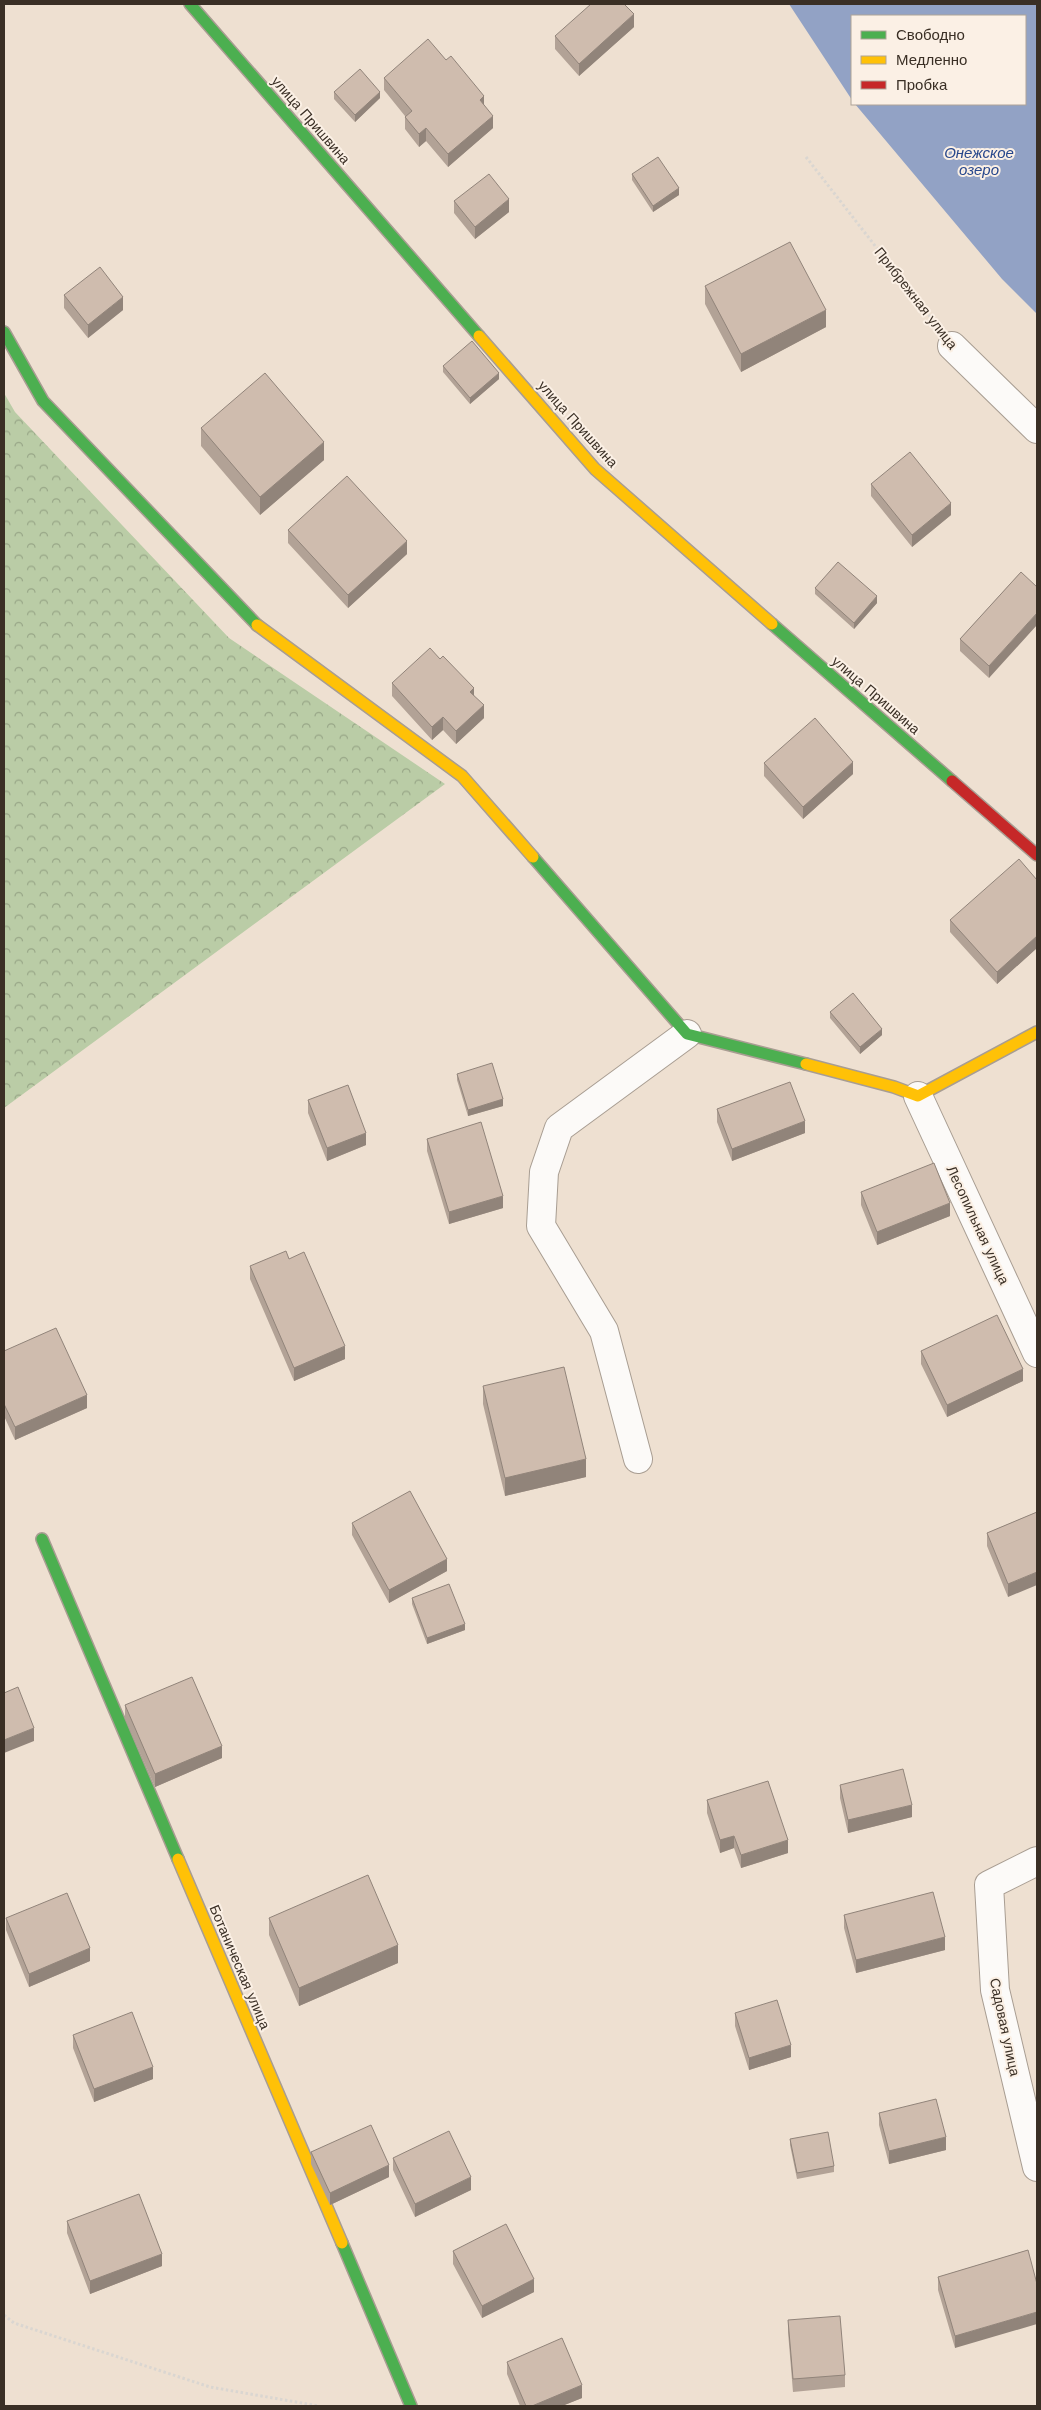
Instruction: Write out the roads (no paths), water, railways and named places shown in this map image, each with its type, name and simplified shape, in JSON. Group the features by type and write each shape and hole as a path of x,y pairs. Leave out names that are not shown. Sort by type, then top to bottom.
{"street":[{"name":"улица Пришвина","path":"190,4 595,469 1037,855"},
{"path":"4,332 43,401 257,625 462,776 687,1034 894,1086 918,1096 1037,1032"},
{"name":"Прибрежная улица","path":"952,346 1037,429"},
{"path":"638,1459 604,1331 541,1226 544,1172 559,1128 687,1034"},
{"name":"Лесопильная улица","path":"918,1096 1037,1353"},
{"name":"Ботаническая улица","path":"42,1538 411,2406"},
{"name":"Садовая улица","path":"1037,1862 989,1885 995,1990 1037,2167"}],"water":[{"name":"Онежское озеро","path":"789,4 1037,4 1037,314 1002,279 856,105 1026,105 1026,15 851,15 851,98"}]}
